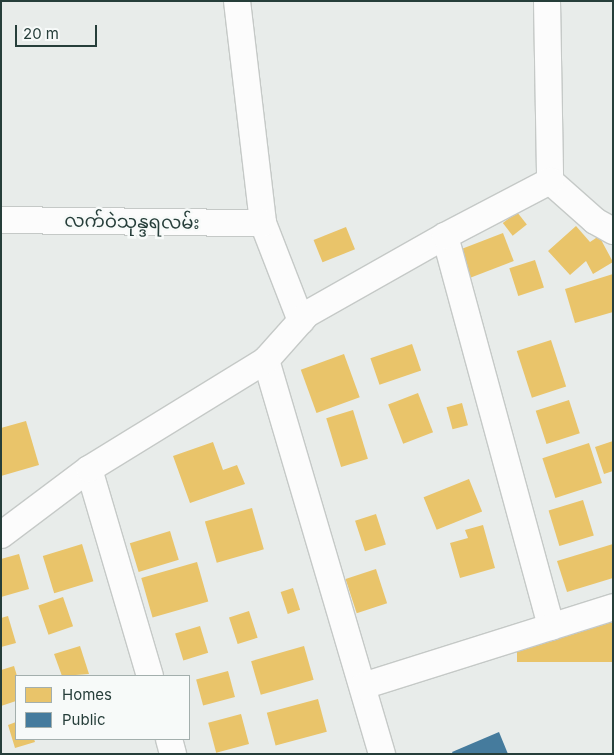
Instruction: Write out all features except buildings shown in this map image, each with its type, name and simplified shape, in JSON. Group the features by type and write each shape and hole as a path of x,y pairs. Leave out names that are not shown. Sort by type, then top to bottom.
{"street":[{"path":"237,1 263,223 301,321"},
{"path":"547,1 550,181 595,221 613,231"},
{"path":"1,535 88,469 266,360 307,314 445,236 550,181"},
{"name":"လက်ဝဲသုန္ဒရလမ်း","path":"1,220 263,223"},
{"path":"445,236 551,627"},
{"path":"266,360 382,754"},
{"path":"88,469 150,675"},
{"path":"363,686 613,607"},
{"path":"169,740 173,754"}]}
